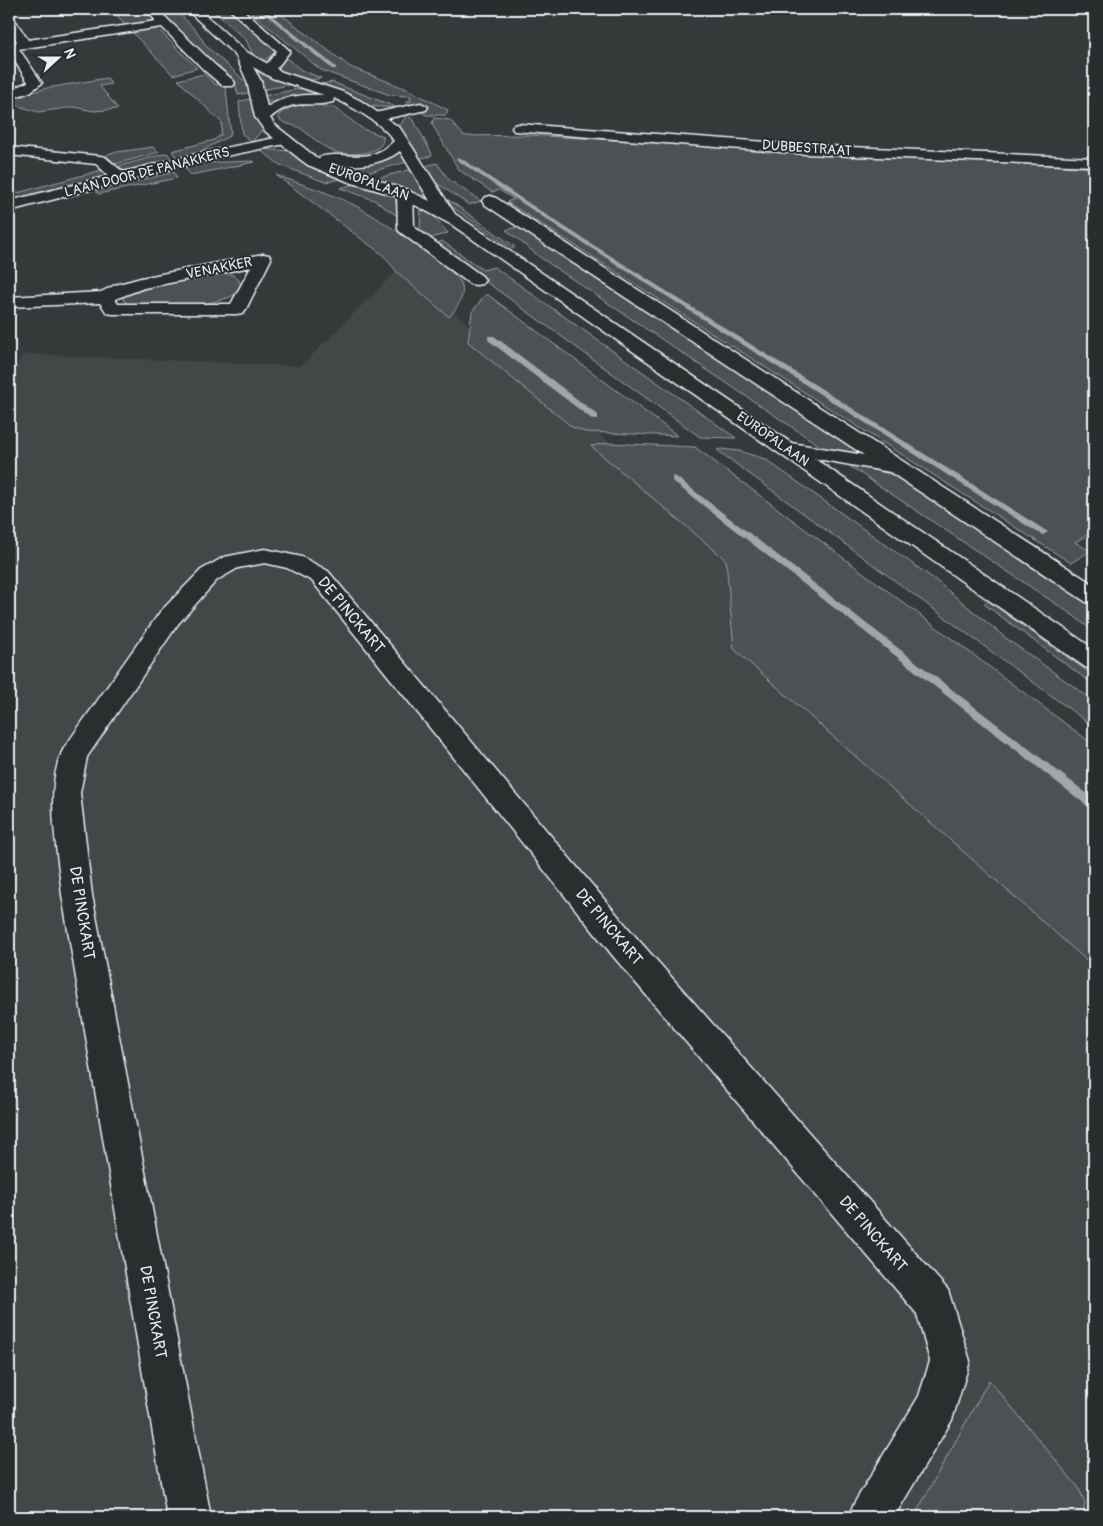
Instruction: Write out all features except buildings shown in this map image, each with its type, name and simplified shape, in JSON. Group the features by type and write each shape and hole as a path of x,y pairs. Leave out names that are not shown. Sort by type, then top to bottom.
{"street":[{"path":"151,9 228,83"},
{"path":"192,9 241,54 268,70 348,100"},
{"path":"235,9 284,51 268,70"},
{"path":"9,19 15,47 34,80 34,83 25,89 9,95"},
{"path":"15,47 164,23"},
{"path":"241,54 254,81 262,117 274,107 289,100 309,98 348,100"},
{"name":"EUROPALAAN","path":"348,100 395,131 440,205 458,222"},
{"path":"375,117 421,107"},
{"name":"EUROPALAAN","path":"262,117 270,128 312,162 354,179 405,194 458,222 1092,660"},
{"name":"DUBBESTRAAT","path":"519,128 975,159 1094,162"},
{"name":"LAAN DOOR DE PANAKKERS","path":"9,206 204,156 285,140"},
{"path":"306,157 342,161 366,160 391,153 402,142"},
{"path":"9,151 100,160 120,178"},
{"path":"405,194 406,229 476,280"},
{"path":"490,201 1094,596"},
{"name":"VENAKKER","path":"9,302 105,297 121,289 141,283 263,259 237,309 113,309 105,297"},
{"path":"786,448 901,468"},
{"name":"DE PINCKART","path":"189,1517 77,895 66,793 74,755 169,618 208,575 232,562 265,556 294,562 320,576 624,946 934,1304 950,1360 937,1405 870,1517"}],"shaded area":[{"path":"112,9 140,9 152,22 126,26"},
{"path":"158,9 175,9 199,34 206,46 248,84 252,92 238,95 235,83 188,40"},
{"path":"211,9 229,9 278,51 262,62 253,55 246,40"},
{"path":"247,9 274,9 350,67 407,89 448,110 446,115 426,115 420,111 427,109 419,104 411,105 405,101 411,101 410,96 390,95 321,70"},
{"path":"155,26 197,68 173,75 130,30"},
{"path":"285,57 301,70 321,78 297,79 275,68"},
{"path":"263,72 294,84 262,90 257,73"},
{"path":"204,74 216,85 222,84 226,89 231,135 198,153 178,160 172,151 214,140 221,135 222,123 178,80"},
{"path":"107,78 111,84 100,86 118,109 94,111 74,107 38,112 9,103 9,99 47,88"},
{"path":"332,82 398,108 367,106 351,96 318,85"},
{"path":"307,87 327,93 265,102 264,96"},
{"path":"253,98 265,129 252,142 242,134 239,102"},
{"path":"309,104 333,107 363,129 383,136 383,142 379,147 365,153 348,154 335,152 300,128 279,119 279,115 289,108"},
{"path":"407,114 414,121 432,154 431,156 418,159 396,127 400,126"},
{"path":"434,118 450,120 464,136 527,135 1094,168 1094,531 1075,542 1090,551 1071,563 507,202 514,199 499,190 492,192 459,170 432,124"},
{"path":"153,147 159,152 116,164 106,156 110,153"},
{"path":"259,149 291,151 312,166 342,179 325,182 280,165"},
{"path":"400,152 407,162 355,176 328,164 380,160"},
{"path":"167,153 173,160 125,172 119,166"},
{"path":"255,162 191,175 184,167 202,163"},
{"path":"437,163 449,180 481,201 469,205 431,179 422,167"},
{"path":"412,169 426,195 419,196 371,180"},
{"path":"102,170 106,176 28,197 21,197 17,193"},
{"path":"174,172 177,178 98,194 96,191"},
{"path":"276,175 328,193 358,207 431,255 456,276 461,283 462,297 455,310 449,317 398,273 383,255"},
{"path":"358,183 398,195 395,197 398,215 374,200 340,188"},
{"path":"449,200 515,247 512,249 445,202"},
{"path":"423,208 431,213 448,233 428,239 416,231 420,229 421,209"},
{"path":"520,226 866,455 831,452 823,448 541,258 506,230"},
{"path":"442,241 483,270 494,267 736,438 700,437 434,244"},
{"path":"400,267 621,452 1094,865 1094,1517 9,1517 9,373 24,354 301,366"},
{"path":"210,273 231,274 239,280 241,291 230,297 202,304 128,304 123,300 124,296 151,287"},
{"path":"485,295 488,295 678,436 585,432 572,427 468,342 472,312"},
{"path":"608,443 695,447 1094,745 1094,967 734,649 726,560 591,446"},
{"path":"717,450 739,451 765,459 934,579 1007,639 1094,701 1094,727"},
{"path":"852,465 898,476 1094,604 1094,632 1074,616 851,467"},
{"path":"988,601 1094,676 1094,685 984,604"},
{"path":"989,1380 1078,1487 1085,1502 1083,1517 914,1517"}],"waterway":[{"path":"261,9 334,68"},
{"path":"459,159 563,228 1043,532"},
{"path":"491,338 595,417"},
{"path":"675,479 1094,805"}]}
